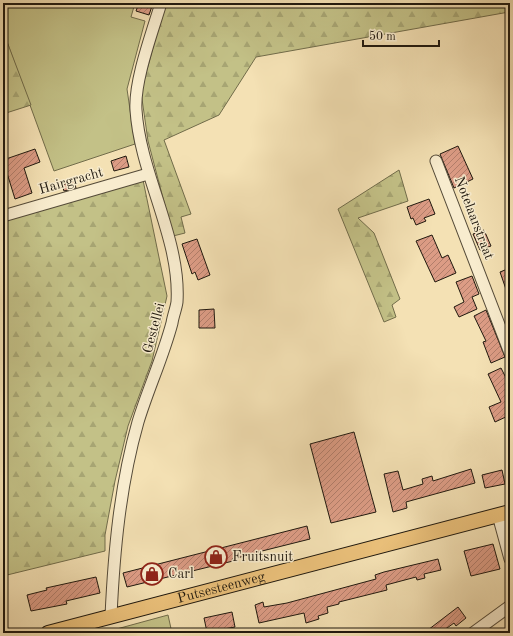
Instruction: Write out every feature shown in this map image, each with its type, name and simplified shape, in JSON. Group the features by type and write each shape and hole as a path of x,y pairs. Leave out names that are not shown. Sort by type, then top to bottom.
{"main road":[{"name":"Putsesteenweg","path":"48,633 504,514"}],"street":[{"name":"Gestellei","path":"111,616 113,563 120,505 138,422 158,366 177,302 175,272 169,243 148,174 138,128 136,92 160,3"},
{"name":"Notelaarstraat","path":"436,161 510,353"},
{"name":"Hairgracht","path":"3,216 148,174"},
{"path":"504,514 510,559"},
{"path":"473,633 510,606"}],"green space":[{"path":"3,3 135,3 131,17 145,21 127,89 135,144 54,171 3,31"},
{"path":"165,3 510,3 509,12 256,57 219,115 164,140 191,214 181,217 185,233 173,236 148,141 141,92"},
{"path":"3,31 31,105 3,114"},
{"path":"399,170 408,201 358,218 374,233 400,299 392,305 396,317 384,322 338,209"},
{"path":"143,180 167,296 152,361 128,426 115,481 105,535 105,551 3,576 3,217"},
{"path":"168,615 172,633 102,633"}],"building":[{"path":"139,3 153,3 149,15 136,11"},
{"path":"458,146 473,179 454,188 440,154"},
{"path":"35,149 40,162 24,168 32,193 15,199 3,160"},
{"path":"126,156 129,167 114,171 111,161"},
{"path":"74,181 76,188 64,191 62,185"},
{"path":"429,199 435,214 424,218 426,221 416,225 413,218 411,219 407,207"},
{"path":"484,230 491,246 480,250 473,234"},
{"path":"432,235 442,258 448,255 456,273 435,282 416,241"},
{"path":"197,239 210,275 198,280 195,272 192,274 182,244"},
{"path":"510,268 510,297 509,298 500,272"},
{"path":"472,276 479,294 472,297 477,309 459,317 454,307 464,302 456,282"},
{"path":"214,309 215,328 199,328 199,310"},
{"path":"486,310 505,357 491,363 483,342 486,341 474,316"},
{"path":"501,368 510,386 510,415 495,422 489,407 501,402 488,374"},
{"path":"354,432 376,512 331,523 310,444"},
{"path":"471,469 475,483 406,502 407,508 393,512 384,474 398,471 403,490 423,484 422,479 432,476 433,481"},
{"path":"502,470 505,484 485,488 482,475"},
{"path":"307,526 310,539 232,559 233,561 127,587 123,573"},
{"path":"493,544 500,569 471,576 464,551"},
{"path":"438,559 441,570 424,574 425,578 417,580 416,577 386,585 387,590 339,602 339,604 327,607 328,613 318,616 319,619 306,623 304,613 259,623 255,605 263,602 264,607 287,603 376,579 375,575 384,572"},
{"path":"96,577 100,593 66,601 67,604 31,611 27,595 47,590 46,588"},
{"path":"458,607 466,618 456,626 454,623 440,633 424,633"},
{"path":"232,612 235,627 207,632 204,618"}],"place":[{"name":"Fruitsnuit","path":"216,557"},
{"name":"Carl","path":"152,574"}]}
